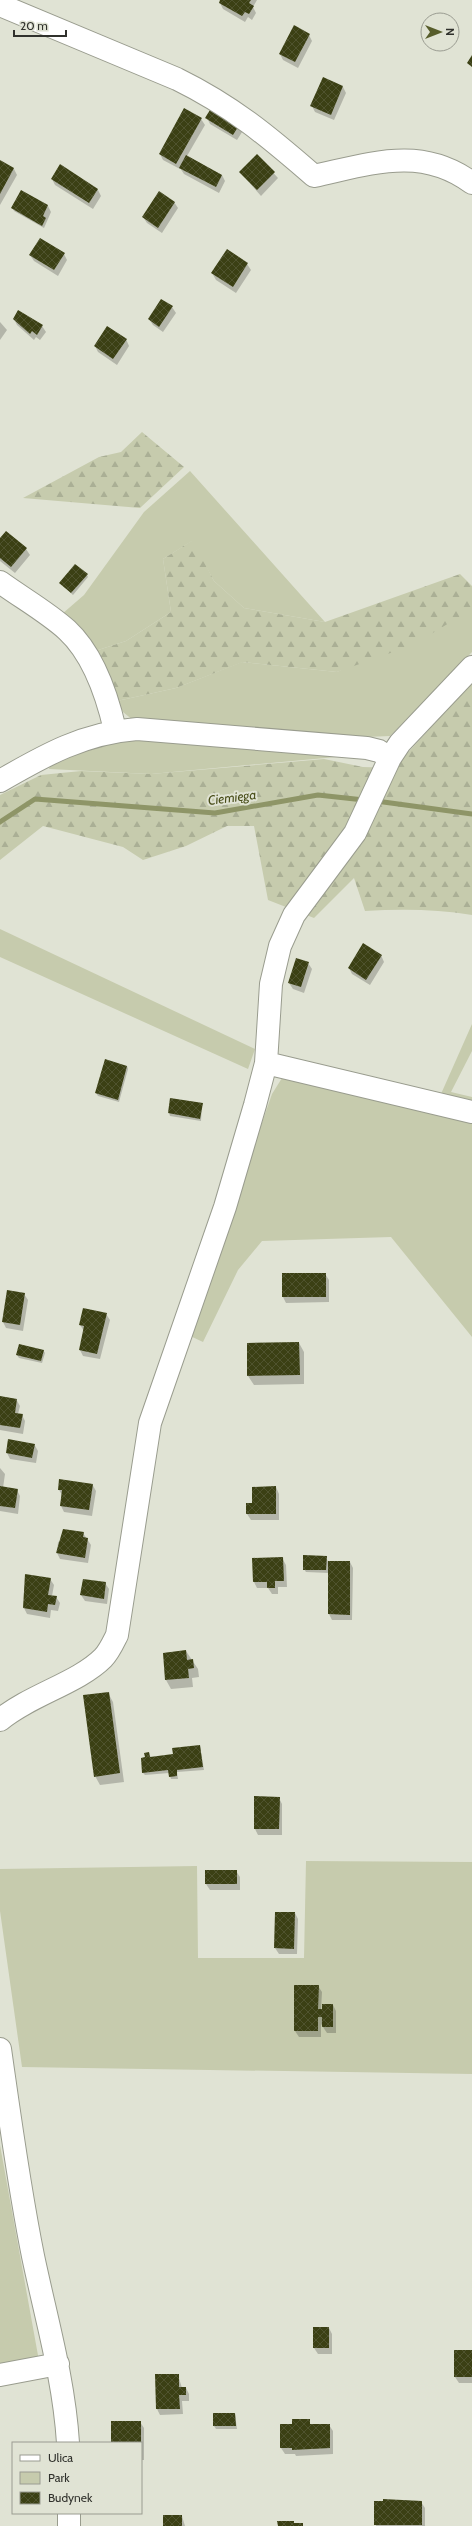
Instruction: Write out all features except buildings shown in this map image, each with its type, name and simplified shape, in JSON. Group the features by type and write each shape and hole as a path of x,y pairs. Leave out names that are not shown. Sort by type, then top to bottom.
{"street":[{"path":"0,6 177,78 202,91 264,132 314,176 407,160 438,164 472,184"},
{"path":"0,582 55,620 78,642 109,703 115,730"},
{"path":"0,1720 24,1702 96,1664 111,1648 117,1635 150,1423 225,1206 266,1063 271,984 280,946 294,915 355,833 390,758 400,743 472,667"},
{"path":"0,781 81,739 115,730 158,729 367,748 379,750 390,758"},
{"path":"266,1063 472,1112"},
{"path":"0,2050 25,2213 58,2364 68,2442"},
{"path":"0,2375 58,2364"},
{"path":"69,2514 70,2526"}],"green space":[{"path":"142,432 184,467 140,508 23,498 99,457 121,452"},
{"path":"190,471 325,622 244,608 214,581 192,541 163,559 171,612 126,641 92,652 62,614 84,595 144,512"},
{"path":"193,540 214,581 244,608 325,622 460,574 472,586 472,609 413,645 337,672 243,662 176,688 117,701 92,652 126,641 171,612 163,559"},
{"path":"472,607 472,652 390,736 366,737 134,721 123,712 117,701 176,688 242,662 337,672"},
{"path":"472,682 472,915 418,910 365,911 354,878 314,918 268,900 254,826 227,826 186,846 143,860 123,847 43,826 0,860 0,795 41,775 81,771 151,774 324,759 363,767 394,768"},
{"path":"123,735 369,754 151,774 49,769 51,762"},
{"path":"0,929 255,1049 248,1069 0,957"},
{"path":"472,1024 472,1051 451,1092 472,1097 472,1337 391,1237 262,1241 238,1270 203,1342 188,1335 272,1094 282,1078 433,1112"},
{"path":"306,1861 472,1862 472,2074 22,2067 0,1911 0,1869 197,1866 198,1958 304,1958"},
{"path":"0,2145 41,2372 0,2378"}],"waterway":[{"name":"Ciemięga","path":"0,822 35,799 215,813 318,795 364,800"},
{"name":"Ciemięga","path":"376,801 472,814"}]}
